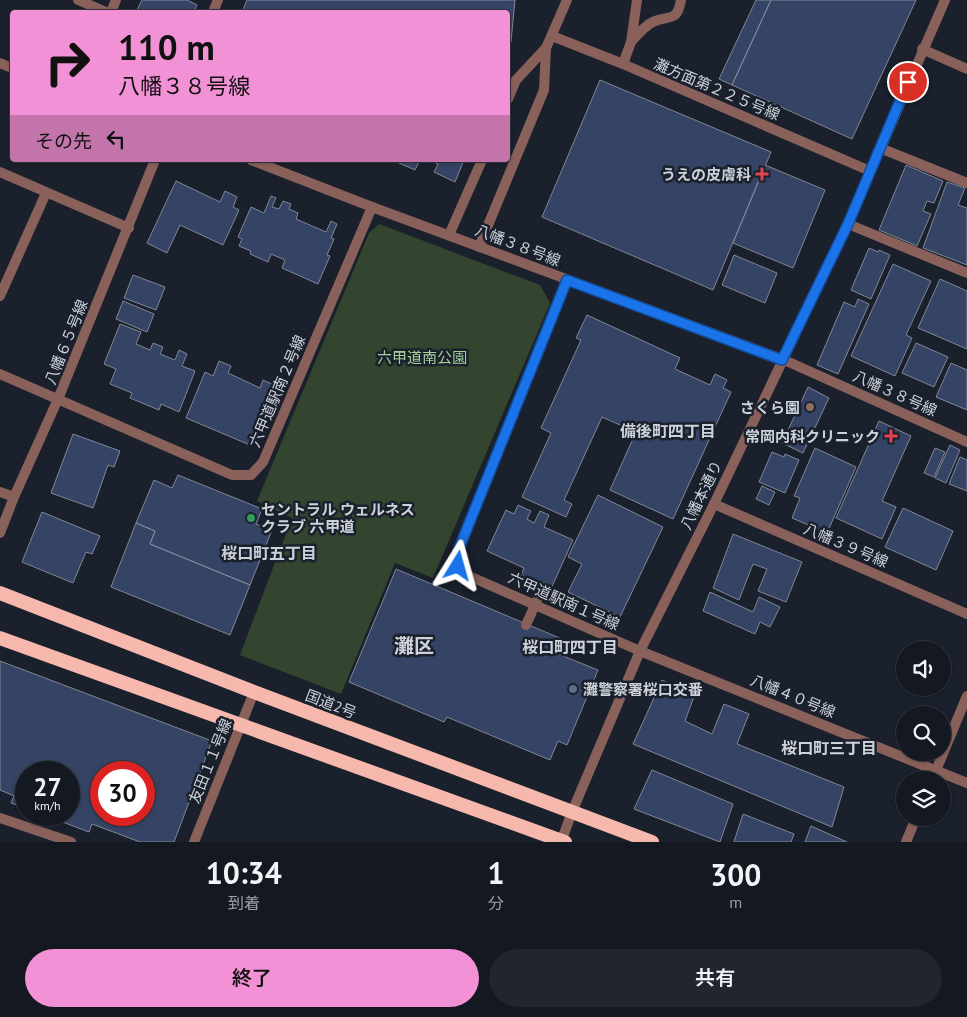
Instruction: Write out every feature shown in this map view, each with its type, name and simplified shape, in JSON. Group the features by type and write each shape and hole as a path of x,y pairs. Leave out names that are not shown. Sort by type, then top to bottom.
{"highway":[{"name":"国道2号","path":"0,593 254,692 652,842"},
{"path":"0,638 563,842"}],"street":[{"path":"78,0 101,10"},
{"path":"510,95 516,80 546,48 567,0"},
{"path":"622,64 631,42 637,0"},
{"path":"631,42 643,28 656,20 672,18 679,10 681,0"},
{"name":"八幡本通り","path":"563,842 572,812 640,651 714,504 848,224 922,49 945,0"},
{"name":"灘方面第２２５号線","path":"552,36 622,64 870,171"},
{"path":"479,247 544,90 546,48"},
{"path":"922,49 967,69"},
{"path":"880,148 967,183"},
{"name":"八幡６５号線","path":"0,533 58,399 154,162"},
{"name":"八幡３８号線","path":"256,162 782,360 967,442"},
{"path":"449,235 481,162"},
{"path":"0,172 129,228"},
{"path":"0,296 4,273 46,193"},
{"name":"六甲道駅南２号線","path":"0,374 232,475 251,475 263,462 372,207"},
{"path":"848,224 967,273"},
{"name":"六甲道駅南１号線","path":"567,280 458,551 458,566 469,576 640,651"},
{"path":"0,492 14,497"},
{"name":"八幡３９号線","path":"714,504 967,614"},
{"path":"526,625 543,587"},
{"name":"八幡４０号線","path":"640,651 967,783"},
{"name":"友田１１号線","path":"194,842 254,692"},
{"path":"936,770 966,699"},
{"path":"0,818 71,842"},
{"path":"906,842 913,826"}],"green space":[{"name":"六甲道南公園","path":"379,224 540,285 550,303 433,578 395,563 341,694 240,655 292,518 257,501 369,233"}],"building":[{"path":"142,0 187,0 197,5 195,10 137,10"},
{"path":"247,0 515,0 511,42 510,10 243,10"},
{"path":"756,0 771,0 732,85 719,79"},
{"path":"771,0 916,0 852,139 732,85"},
{"path":"600,80 771,152 713,290 542,217"},
{"path":"397,162 419,162 415,170"},
{"path":"433,162 463,162 455,182 434,172 438,164"},
{"path":"765,165 825,190 793,268 733,243"},
{"path":"906,165 943,181 934,203 927,201 923,211 931,214 917,246 879,230"},
{"path":"176,181 220,202 225,191 237,197 233,207 239,210 223,245 180,225 167,253 147,243"},
{"path":"947,182 965,188 958,205 967,208 967,265 923,248"},
{"path":"271,196 276,198 272,207 279,209 283,201 291,204 289,209 298,213 296,219 326,232 331,221 337,224 331,238 334,239 327,255 330,256 318,284 282,268 285,260 271,254 268,262 250,254 251,251 239,246 242,239 238,237 251,207 264,213"},
{"path":"869,248 890,255 871,299 851,290"},
{"path":"734,255 777,273 765,303 722,285"},
{"path":"893,264 931,281 906,335 912,338 895,376 851,356"},
{"path":"133,275 165,287 156,310 124,298"},
{"path":"940,279 967,291 967,349 918,328"},
{"path":"858,299 869,304 838,374 817,365 844,302 855,307"},
{"path":"123,301 154,314 147,332 116,319"},
{"path":"587,315 680,358 675,369 710,385 715,374 727,380 723,388 731,392 673,519 610,490 636,432 602,417 564,500 572,504 566,517 522,497 551,433 541,428 581,340 576,338"},
{"path":"120,324 141,332 136,344 150,350 153,343 163,347 160,354 175,360 179,350 187,354 182,366 195,371 179,412 161,404 159,410 130,398 132,393 110,384 116,369 104,364"},
{"path":"916,343 948,357 934,387 902,373"},
{"path":"219,361 231,366 228,373 260,388 263,380 276,386 250,445 186,418 205,372 213,376"},
{"path":"951,363 967,370 967,410 936,397"},
{"path":"808,387 829,398 803,453 782,443"},
{"path":"879,421 911,436 882,501 896,507 882,539 836,518"},
{"path":"73,434 120,451 114,467 108,465 93,508 51,493"},
{"path":"950,445 960,450 946,483 935,478"},
{"path":"815,448 856,467 827,533 792,518 800,498 794,496"},
{"path":"935,448 945,452 934,477 924,473"},
{"path":"772,452 784,457 785,454 799,460 785,493 759,482"},
{"path":"960,457 967,460 967,491 949,484"},
{"path":"178,475 262,509 256,524 272,530 250,585 150,544 155,531 136,523 154,480 172,488"},
{"path":"762,486 775,492 769,505 756,499"},
{"path":"598,495 663,527 620,617 568,592 582,564 568,557"},
{"path":"518,505 531,511 527,519 534,523 540,511 549,515 544,527 573,540 550,591 520,578 524,568 487,551 506,510 514,514"},
{"path":"903,508 953,531 936,570 885,547"},
{"path":"42,512 100,536 92,554 86,552 73,583 22,562"},
{"path":"136,523 155,531 150,544 250,585 230,635 111,587"},
{"path":"733,534 802,562 786,602 758,591 767,569 753,564 739,600 713,588"},
{"path":"396,569 569,642 563,656 598,670 567,745 558,741 550,760 447,717 444,722 349,682"},
{"path":"710,592 753,612 759,597 780,607 770,627 760,622 755,634 703,611"},
{"path":"0,661 212,741 174,842 140,842 97,826 155,826 155,761 90,761 91,826 89,832 73,826 80,826 80,761 15,761 15,804 11,803 14,796 0,790"},
{"path":"662,680 695,694 685,721 712,734 724,704 749,714 737,744 844,787 832,827 633,744"},
{"path":"652,770 733,804 720,842 634,809"},
{"path":"743,814 794,834 791,842 734,842"},
{"path":"811,826 847,842 805,842"}],"place":[{"name":"うえの皮膚科","path":"762,174"},
{"name":"さくら園","path":"810,407"},
{"name":"常岡内科クリニック","path":"891,436"},
{"name":"セントラル ウェルネス クラブ 六甲道","path":"251,518"},
{"name":"灘警察署桜口交番","path":"573,689"}],"district":[{"name":"備後町四丁目","path":"668,431"},
{"name":"桜口町五丁目","path":"269,553"},
{"name":"灘区","path":"414,646"},
{"name":"桜口町四丁目","path":"570,647"},
{"name":"桜口町三丁目","path":"829,748"}],"route":[{"path":"458,566 458,551 567,280 782,360 848,224 908,82"}]}
